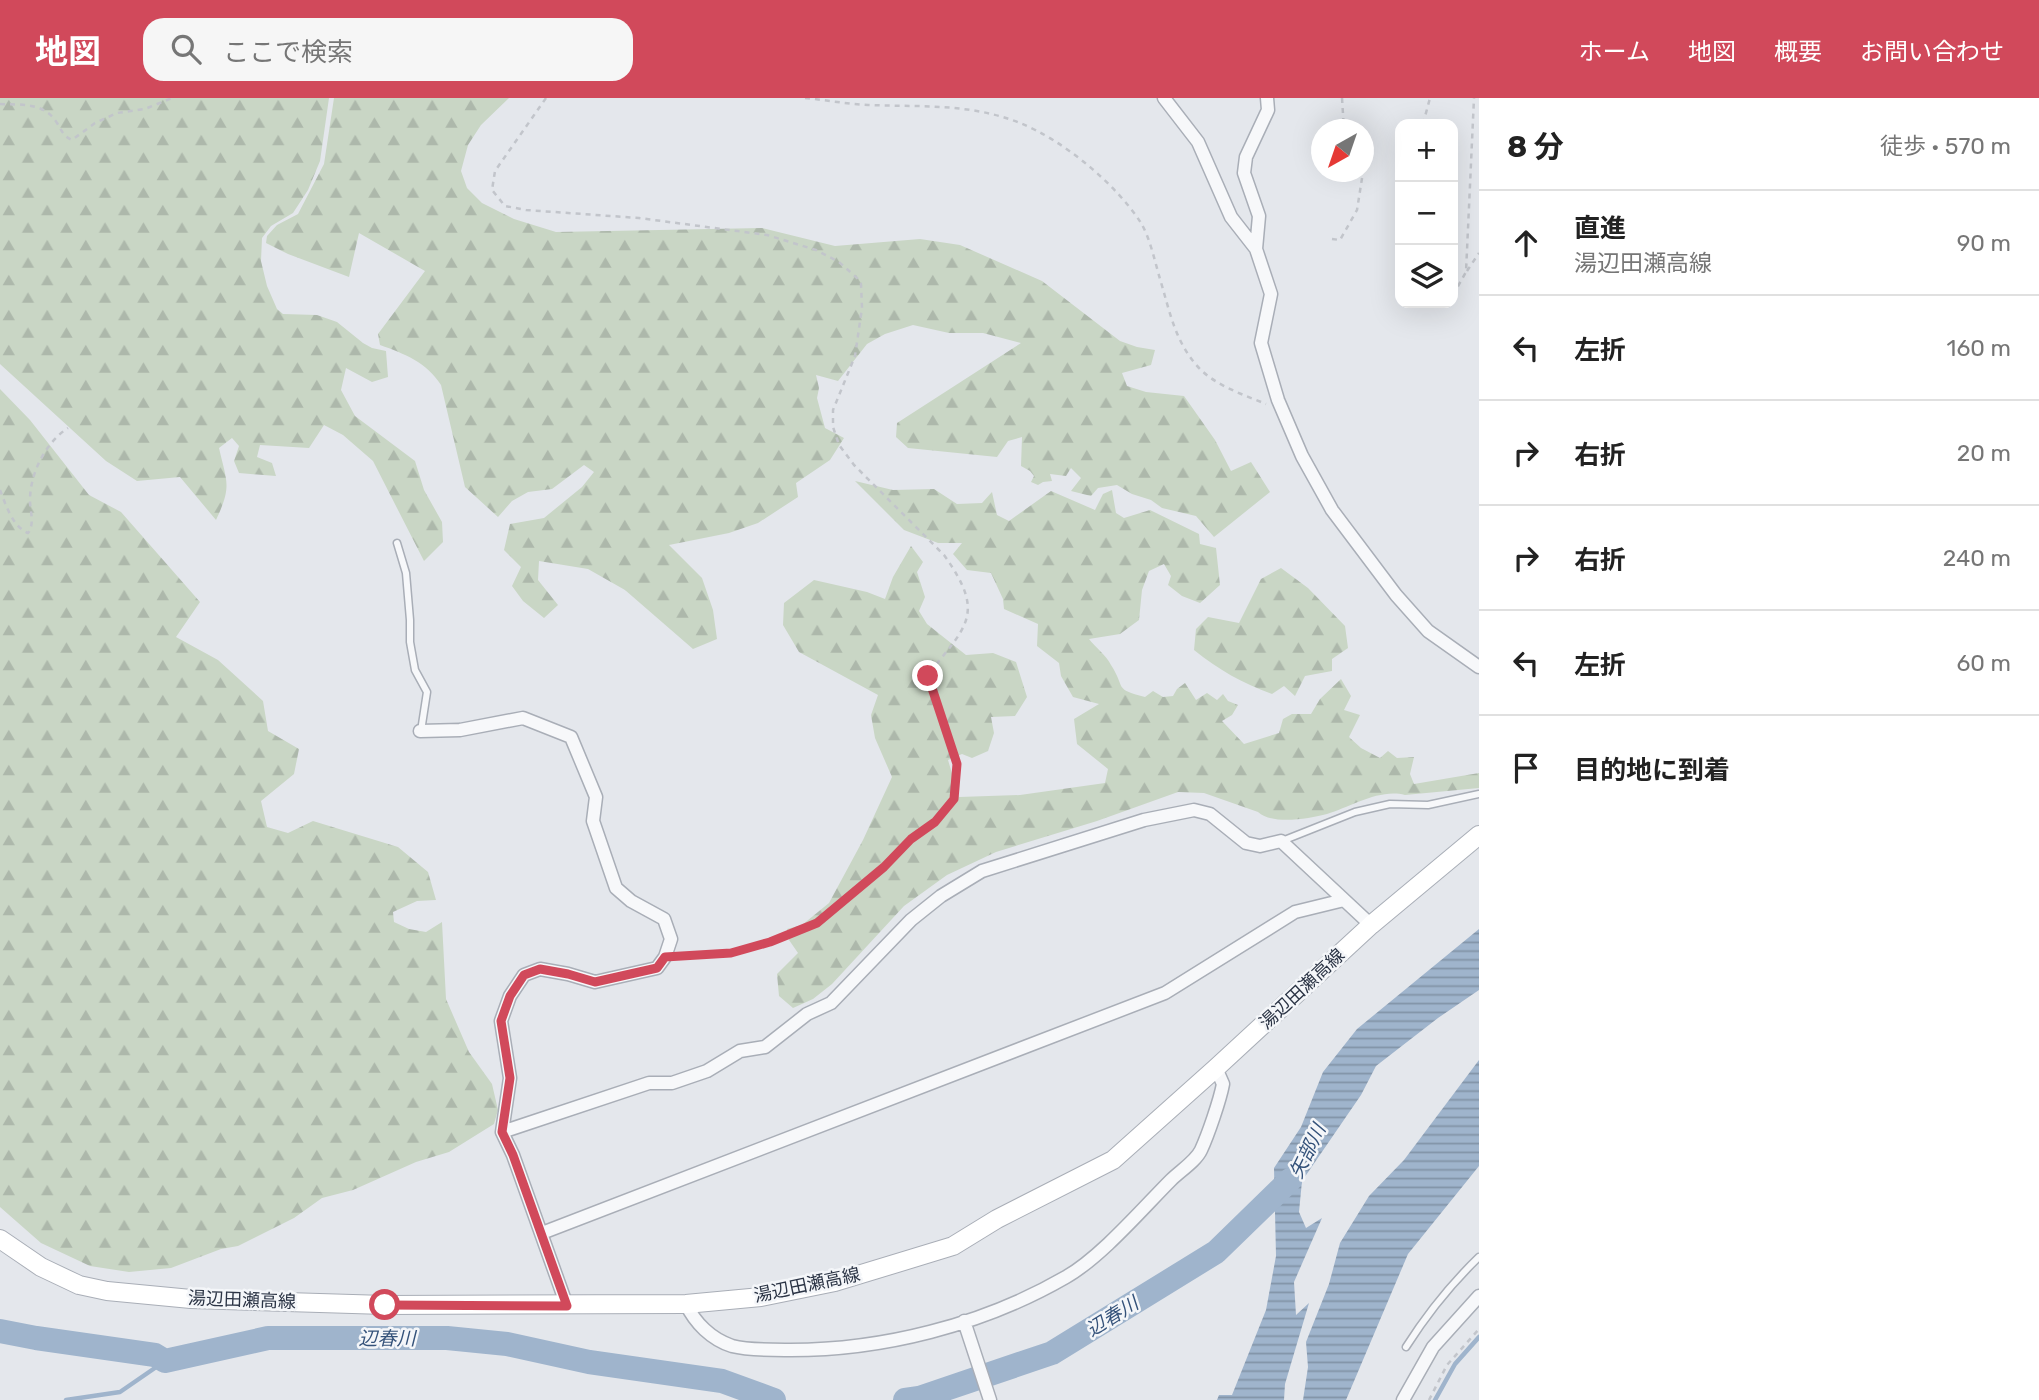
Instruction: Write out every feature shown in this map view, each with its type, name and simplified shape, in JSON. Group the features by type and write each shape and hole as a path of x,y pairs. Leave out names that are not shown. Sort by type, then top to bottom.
{"main road":[{"name":"湯辺田瀬高線","path":"0,1239 41,1267 79,1285 107,1291 205,1300 385,1305 686,1304 761,1297 835,1282 953,1245 997,1219 1113,1160 1371,925 1479,835"}],"street":[{"path":"1164,98 1198,142 1231,217 1256,249 1271,294 1261,343 1278,400 1302,456 1332,510 1396,595 1428,631 1479,667"},
{"path":"1256,249 1259,216 1244,173 1245,157 1268,110 1267,98"},
{"path":"421,731 460,730 523,718 570,737 596,797 593,821 615,888 631,901 664,919 671,939 665,957 657,968 595,982 540,969 524,975 510,996 501,1021 510,1078 502,1132 513,1155 567,1306"},
{"path":"502,1132 649,1083 672,1083 707,1071 740,1051 765,1047 807,1014 831,1003 911,920 941,896 982,871 1144,820 1194,810 1210,814 1246,843 1260,846 1281,841 1371,925"},
{"path":"542,1233 1165,993 1295,912 1344,900"},
{"path":"686,1304 694,1320 711,1335 732,1346 770,1350 821,1350 966,1326 1068,1276 1095,1255 1200,1152 1223,1084 1216,1068"},
{"path":"1403,1400 1433,1347 1479,1296"},
{"path":"966,1326 990,1400"}],"lane":[{"path":"397,543 405,573 411,620 410,642 415,670 428,692 421,731"},
{"path":"1281,841 1355,812 1390,804 1428,805 1479,794"},
{"path":"1406,1347 1425,1316 1479,1257"}],"path":[{"path":"0,104 42,108 57,122 62,133 72,140 95,123 117,113 145,109 172,98"},
{"path":"545,98 495,171 492,190 505,206 526,211 652,220 766,235 816,250 839,262 857,278 861,285 862,309 855,356 833,410 833,427 839,445 854,465 944,555 967,598 969,617 963,631 928,676 957,764 954,799 935,822 911,839 884,867 817,923 770,942 731,953 665,957"},
{"path":"805,98 866,105 950,106 990,113 1021,123 1050,137 1117,194 1142,225 1177,336 1202,372 1229,388 1267,404 1278,400"},
{"path":"1342,98 1343,119"},
{"path":"1424,119 1430,98"},
{"path":"1466,272 1474,98"},
{"path":"1332,239 1340,240 1357,210 1361,182"},
{"path":"1458,286 1479,253"},
{"path":"0,490 16,523 28,533 31,528 30,497 35,473 44,454 59,434 68,428"},
{"path":"1429,1400 1447,1366 1479,1329"}],"green space":[{"path":"0,98 329,98 320,161 308,190 293,213 271,226 262,238 261,261 267,286 277,309 283,314 317,315 337,322 363,343 386,351 388,377 372,382 346,368 341,390 355,416 415,461 424,490 442,522 443,542 424,561 373,461 343,435 324,425 309,448 260,445 257,457 272,463 276,476 239,473 234,461 239,446 232,438 219,448 227,484 216,520 180,477 137,481 106,461 0,364"},
{"path":"334,98 509,98 481,125 468,145 461,171 467,188 482,203 514,219 556,232 762,228 835,246 920,239 960,245 1042,281 1120,341 1155,350 1151,365 1122,373 1127,386 1146,392 1184,396 1215,440 1231,471 1251,462 1270,492 1214,537 1196,516 1162,508 1151,500 1132,494 1117,485 1098,488 1091,496 1071,491 1081,478 1071,468 1066,476 1050,474 1052,481 1038,485 1031,482 1034,476 1021,466 1022,437 1008,441 997,457 908,448 896,437 897,423 1021,343 983,333 949,333 913,325 885,334 867,344 838,381 816,375 819,388 817,398 825,428 844,438 830,460 796,483 798,497 758,523 729,533 669,545 702,578 713,610 717,639 693,649 625,590 588,569 539,561 538,580 558,605 544,618 523,601 512,586 521,567 504,550 510,524 544,518 582,487 594,472 584,465 552,489 528,492 512,501 498,517 465,487 441,385 422,365 380,345 378,334 425,271 359,233 349,277 266,243 267,236 277,225 298,214 324,164"},
{"path":"0,389 30,420 89,495 121,512 200,602 176,637 218,660 263,701 268,731 299,749 294,774 261,801 267,827 288,833 313,821 398,847 428,872 436,900 417,901 393,912 394,922 409,929 426,932 442,922 446,999 469,1052 492,1084 498,1110 494,1124 449,1152 416,1162 353,1190 322,1198 294,1218 238,1246 221,1249 171,1268 129,1272 90,1266 41,1243 0,1207"},
{"path":"855,481 893,490 934,489 957,504 982,503 992,492 997,515 1009,521 1051,491 1095,510 1103,494 1112,490 1116,513 1124,518 1150,510 1199,534 1200,544 1216,548 1220,585 1200,603 1182,596 1168,585 1171,576 1164,564 1149,571 1142,590 1139,620 1120,634 1089,639 1109,661 1124,689 1145,697 1153,691 1163,697 1173,696 1185,683 1196,700 1207,693 1217,700 1223,694 1228,701 1238,705 1232,715 1222,721 1244,744 1279,733 1283,719 1292,714 1311,714 1320,699 1341,679 1351,696 1344,710 1360,715 1349,737 1361,748 1380,758 1388,751 1397,758 1414,757 1410,774 1414,784 1479,773 1479,788 1405,795 1386,794 1327,814 1291,820 1264,816 1204,793 1178,792 1097,821 996,852 947,875 904,906 832,984 813,999 793,1008 779,996 777,974 798,953 789,940 787,929 802,925 829,903 863,840 892,777 875,738 871,715 878,695 799,652 783,625 784,603 814,580 867,592 885,599 893,577 911,546 923,562 917,572 925,597 919,611 927,624 966,655 993,653 1016,662 1027,697 1015,716 991,717 994,733 988,751 972,758 962,754 948,760 959,797 1020,795 1105,783 1108,769 1077,744 1074,719 1099,704 1073,697 1061,676 1059,663 1037,646 1038,624 1004,609 1003,599 991,573 967,570 953,554 962,543 938,543 904,530"},
{"path":"1281,568 1308,588 1345,626 1348,648 1332,659 1332,671 1305,676 1295,696 1284,686 1272,694 1251,685 1222,670 1194,650 1196,629 1208,617 1239,623 1261,579"}],"water":[{"name":"矢部川","path":"1479,929 1479,990 1376,1066 1361,1095 1302,1181 1299,1212 1306,1228 1322,1218 1294,1282 1296,1315 1309,1303 1285,1384 1284,1400 1217,1400 1219,1395 1232,1395 1266,1310 1276,1256 1274,1168 1301,1127 1323,1072 1357,1029"},
{"path":"1479,1060 1479,1166 1408,1254 1346,1400 1303,1400 1308,1367 1306,1342 1329,1284 1340,1243 1369,1196 1404,1160"}],"waterway":[{"name":"辺春川","path":"905,1400 919,1398 1052,1353 1216,1252 1290,1180"},
{"name":"辺春川","path":"0,1331 155,1355 165,1361 268,1338 447,1338 507,1344 589,1362 722,1381 774,1400"},
{"path":"1435,1400 1455,1364 1479,1337"},
{"path":"66,1400 120,1392 165,1361"}],"route":[{"path":"385,1305 567,1306 513,1155 502,1132 510,1078 501,1021 510,996 524,975 540,969 595,982 657,968 665,957 731,953 770,942 817,923 884,867 911,839 935,822 954,799 957,764 928,676"}]}
